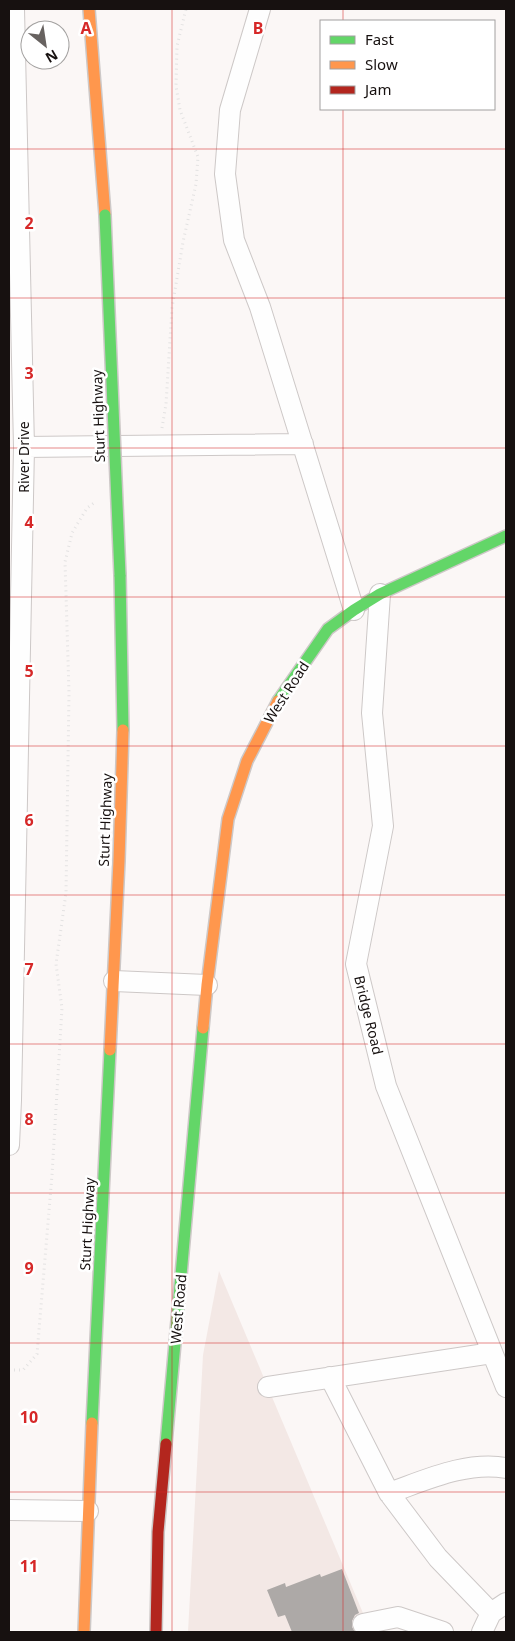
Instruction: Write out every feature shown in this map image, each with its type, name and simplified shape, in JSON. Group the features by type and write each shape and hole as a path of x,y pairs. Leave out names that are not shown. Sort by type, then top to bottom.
{"main road":[{"name":"Sturt Highway","path":"84,1632 88,1511 114,981 123,740 123,644 105,215 89,9"},
{"name":"West Road","path":"156,1632 158,1532 207,985 228,819 247,761 274,706 328,629 380,594 506,536"}],"street":[{"name":"River Drive","path":"9,1144 24,446 14,9"},
{"path":"260,9 230,110 225,174 234,240 260,307 354,610"},
{"path":"24,446 303,444"},
{"name":"Bridge Road","path":"380,594 372,713 383,826 356,964 386,1086 506,1387"},
{"path":"114,981 207,985"},
{"path":"268,1387 492,1353"},
{"path":"330,1377 389,1493 438,1558 498,1608 482,1632"},
{"path":"389,1493 449,1472 489,1465 506,1468"},
{"path":"9,1510 88,1511"},
{"path":"363,1624 398,1617 443,1632"}],"path":[{"path":"157,445 165,412 172,308 177,272 196,184 198,157 180,110 176,86 177,46 186,9"},
{"path":"9,1370 23,1370 36,1354 52,1175 62,1008 56,964 66,893 69,693 65,562 72,533 87,508 94,502"}],"shaded area":[{"path":"219,1271 371,1632 188,1632 203,1355"}],"building":[{"path":"342,1569 359,1613 355,1615 352,1621 352,1627 355,1632 292,1632 285,1615 278,1617 267,1590 285,1583 286,1587 320,1574 321,1577"}],"traffic: fast":[{"path":"105,215 120,575"},
{"path":"278,701 328,629 354,610 380,594 506,536"},
{"path":"120,575 123,730"},
{"path":"166,1444 203,1028"},
{"path":"92,1423 110,1050"}],"traffic: slow":[{"path":"89,9 105,215"},
{"path":"203,1028 228,819 247,761 278,701"},
{"path":"110,1050 123,730"},
{"path":"84,1632 92,1423"}],"traffic: jam":[{"path":"156,1632 158,1532 166,1444"}]}
